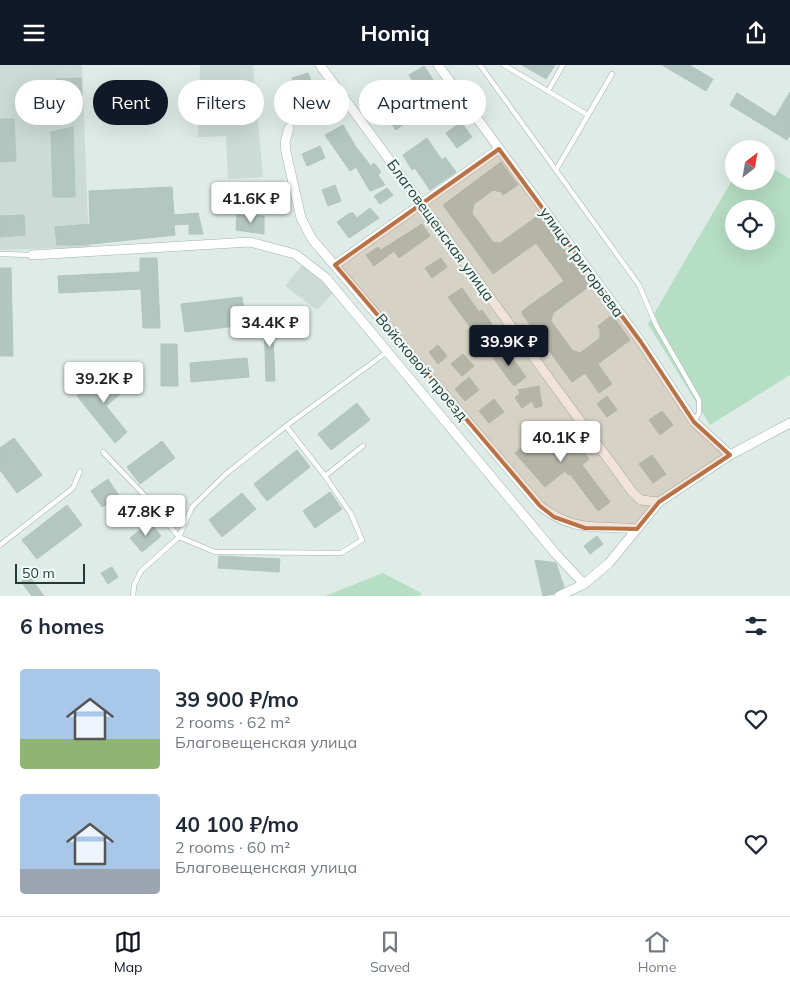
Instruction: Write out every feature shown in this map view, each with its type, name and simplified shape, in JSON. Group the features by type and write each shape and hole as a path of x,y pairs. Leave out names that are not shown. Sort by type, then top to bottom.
{"street":[{"name":"Благовещенская улица","path":"320,65 632,493 641,500 659,502"},
{"name":"улица Григорьева","path":"438,65 641,342 694,423 730,455"},
{"name":"Войсковой проезд","path":"289,128 285,142 286,152 301,218 312,239 540,506 554,517 585,528 637,529"},
{"path":"335,265 423,205 499,149"},
{"path":"32,255 250,243 295,255 326,278 555,553 584,583"},
{"path":"559,596 584,583 609,563 659,502 730,455 790,423"}],"lane":[{"path":"480,65 639,285 656,325 698,400 699,413 694,423"},
{"path":"504,65 588,115"},
{"path":"548,91 563,65"},
{"path":"556,170 612,75"},
{"path":"0,254 32,255"},
{"path":"133,596 134,585 142,571 179,537 192,507 226,474 286,426 388,351"},
{"path":"103,452 144,495 179,537 215,552 341,553 362,540 351,514 325,476 286,426"},
{"path":"325,476 363,446"},
{"path":"0,545 73,488 80,471"}],"highlighted area":[{"path":"499,149 641,342 694,422 730,455 659,502 637,529 585,528 554,517 540,506 335,265"}],"shaded area":[{"path":"0,65 82,65 83,80 15,80 15,125 83,125 83,91 89,247 0,250"},
{"path":"200,65 253,65 254,80 200,80"},
{"path":"198,125 258,125 263,177 228,179 226,136 198,137"},
{"path":"302,265 334,292 317,310 285,286"}],"green space":[{"path":"775,170 790,179 790,375 710,425 648,324 726,190 775,190"},
{"path":"383,573 421,593 421,596 325,596"}],"building":[{"path":"522,65 555,65 546,79"},
{"path":"662,65 689,65 713,79 706,91"},
{"path":"424,66 433,80 412,80 409,75"},
{"path":"308,73 311,80 293,80 292,78"},
{"path":"81,78 81,80 56,80"},
{"path":"790,92 790,135 787,140 730,105 737,93 775,117"},
{"path":"0,119 14,119 16,161 0,162"},
{"path":"343,125 356,147 371,166 374,163 381,172 378,175 385,185 370,191 356,167 350,171 325,135"},
{"path":"392,125 402,125 396,130"},
{"path":"457,125 463,125 472,137 457,148 446,133"},
{"path":"73,127 75,197 53,197 51,132"},
{"path":"427,138 442,160 445,157 456,172 430,190 415,168 412,170 403,155"},
{"path":"320,146 325,158 307,166 302,154"},
{"path":"501,162 518,185 503,195 501,192 493,190 474,204 472,213 493,242 500,243 539,215 591,285 553,313 551,321 572,350 580,353 600,338 598,326 612,315 630,340 598,364 612,384 599,393 585,373 572,382 522,314 522,311 564,281 536,243 493,274 443,205"},
{"path":"335,185 341,201 328,206 322,190"},
{"path":"172,187 174,215 198,213 203,234 189,234 189,224 174,225 175,235 82,245 57,245 55,227 90,224 89,191"},
{"path":"387,188 393,195 380,204 374,196"},
{"path":"370,208 379,218 349,238 337,222 350,213 353,213 357,218"},
{"path":"24,215 25,235 0,237 0,216"},
{"path":"237,215 264,216 264,234 236,230"},
{"path":"422,224 430,236 399,258 394,251 374,266 366,255 378,247 381,250"},
{"path":"140,258 157,258 160,328 143,328 141,289 59,293 58,276 140,272"},
{"path":"441,258 447,267 432,278 425,268"},
{"path":"0,268 11,268 13,356 0,356"},
{"path":"462,288 479,312 482,310 492,324 476,335 448,297"},
{"path":"242,297 246,325 185,332 181,304"},
{"path":"264,320 276,320 277,339 273,339 275,381 266,381"},
{"path":"161,344 177,344 178,386 161,386"},
{"path":"438,345 447,356 438,364 429,352"},
{"path":"505,348 526,377 514,386 493,358"},
{"path":"463,354 474,366 462,376 451,364"},
{"path":"247,358 249,377 191,382 190,363"},
{"path":"108,371 124,391 106,406 127,432 115,443 77,396"},
{"path":"469,377 479,390 465,401 455,389"},
{"path":"539,386 542,406 535,408 532,401 522,408 515,398 520,393 518,390"},
{"path":"607,396 617,410 607,417 597,404"},
{"path":"494,399 504,412 489,423 479,411"},
{"path":"357,403 370,420 331,450 318,434"},
{"path":"662,411 673,425 660,435 649,420"},
{"path":"561,423 589,459 582,465 610,502 598,511 570,474 568,475 565,471 545,487 515,453 529,441 532,445"},
{"path":"14,438 42,475 17,493 0,470 0,448"},
{"path":"162,441 175,458 140,484 127,467"},
{"path":"297,450 310,467 267,501 254,484"},
{"path":"652,455 666,474 653,483 639,464"},
{"path":"108,479 119,496 102,507 91,491"},
{"path":"330,492 342,509 315,528 303,511"},
{"path":"242,493 256,509 222,537 209,520"},
{"path":"67,505 82,525 37,559 22,540"},
{"path":"150,522 161,536 142,552 130,538"},
{"path":"597,536 603,544 590,554 584,546"},
{"path":"219,556 280,559 279,572 218,568"},
{"path":"535,560 556,563 564,587 553,594 543,596"},
{"path":"112,567 118,577 108,584 101,573"},
{"path":"29,576 44,596 32,596 21,582"}]}
